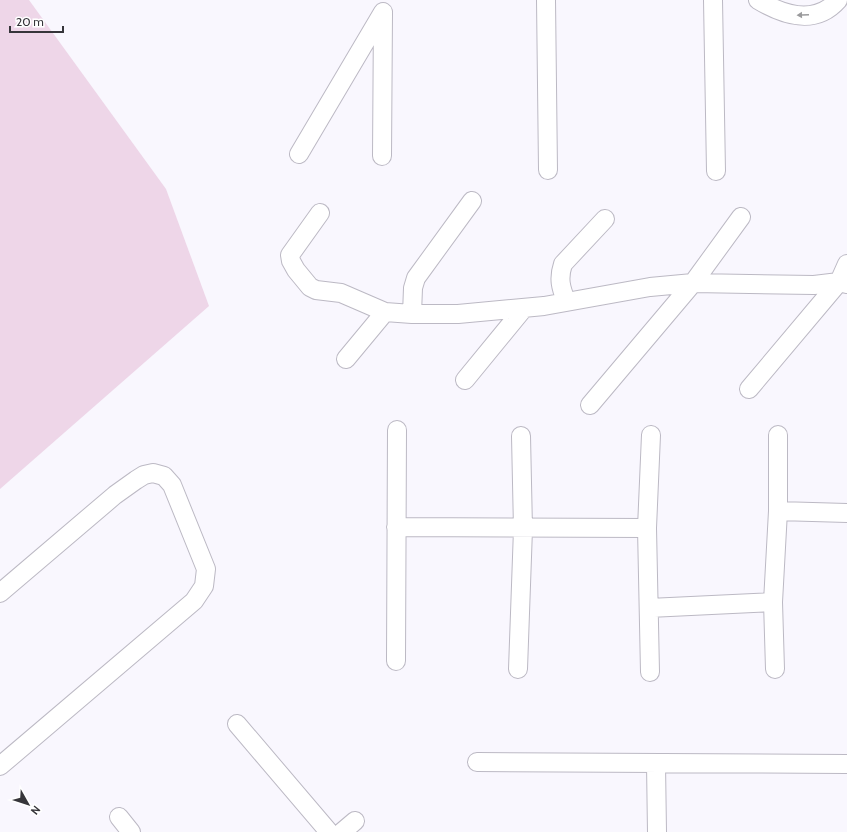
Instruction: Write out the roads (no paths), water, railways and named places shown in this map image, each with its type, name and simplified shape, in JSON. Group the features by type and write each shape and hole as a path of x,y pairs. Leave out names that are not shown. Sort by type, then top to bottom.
{"street":[{"path":"546,0 548,170"},
{"path":"714,0 716,170"},
{"path":"758,0 774,10 788,15 805,16 821,12 838,0"},
{"path":"299,154 383,6"},
{"path":"382,156 383,6"},
{"path":"412,314 413,288 416,278 472,201"},
{"path":"320,213 290,255 291,261 296,270 310,287 316,290 341,293 385,312 412,314 458,314 524,308 650,287 693,283 814,285 843,283"},
{"path":"590,405 693,283 741,217"},
{"path":"566,301 560,284 560,273 563,264 605,219"},
{"path":"749,389 843,283 847,264"},
{"path":"465,380 524,308"},
{"path":"346,359 385,312"},
{"path":"396,661 397,430"},
{"path":"650,672 647,528 651,435"},
{"path":"775,669 773,602 778,511 778,435"},
{"path":"518,669 524,529 521,436"},
{"path":"0,593 115,495 144,475 153,473 164,476 172,485 206,569 204,586 194,601 0,766"},
{"path":"778,511 847,513"},
{"path":"396,527 524,529 647,528"},
{"path":"649,608 773,602"},
{"path":"237,724 329,832"},
{"path":"477,762 847,764"},
{"path":"656,764 657,832"},
{"path":"119,817 131,832"}]}
